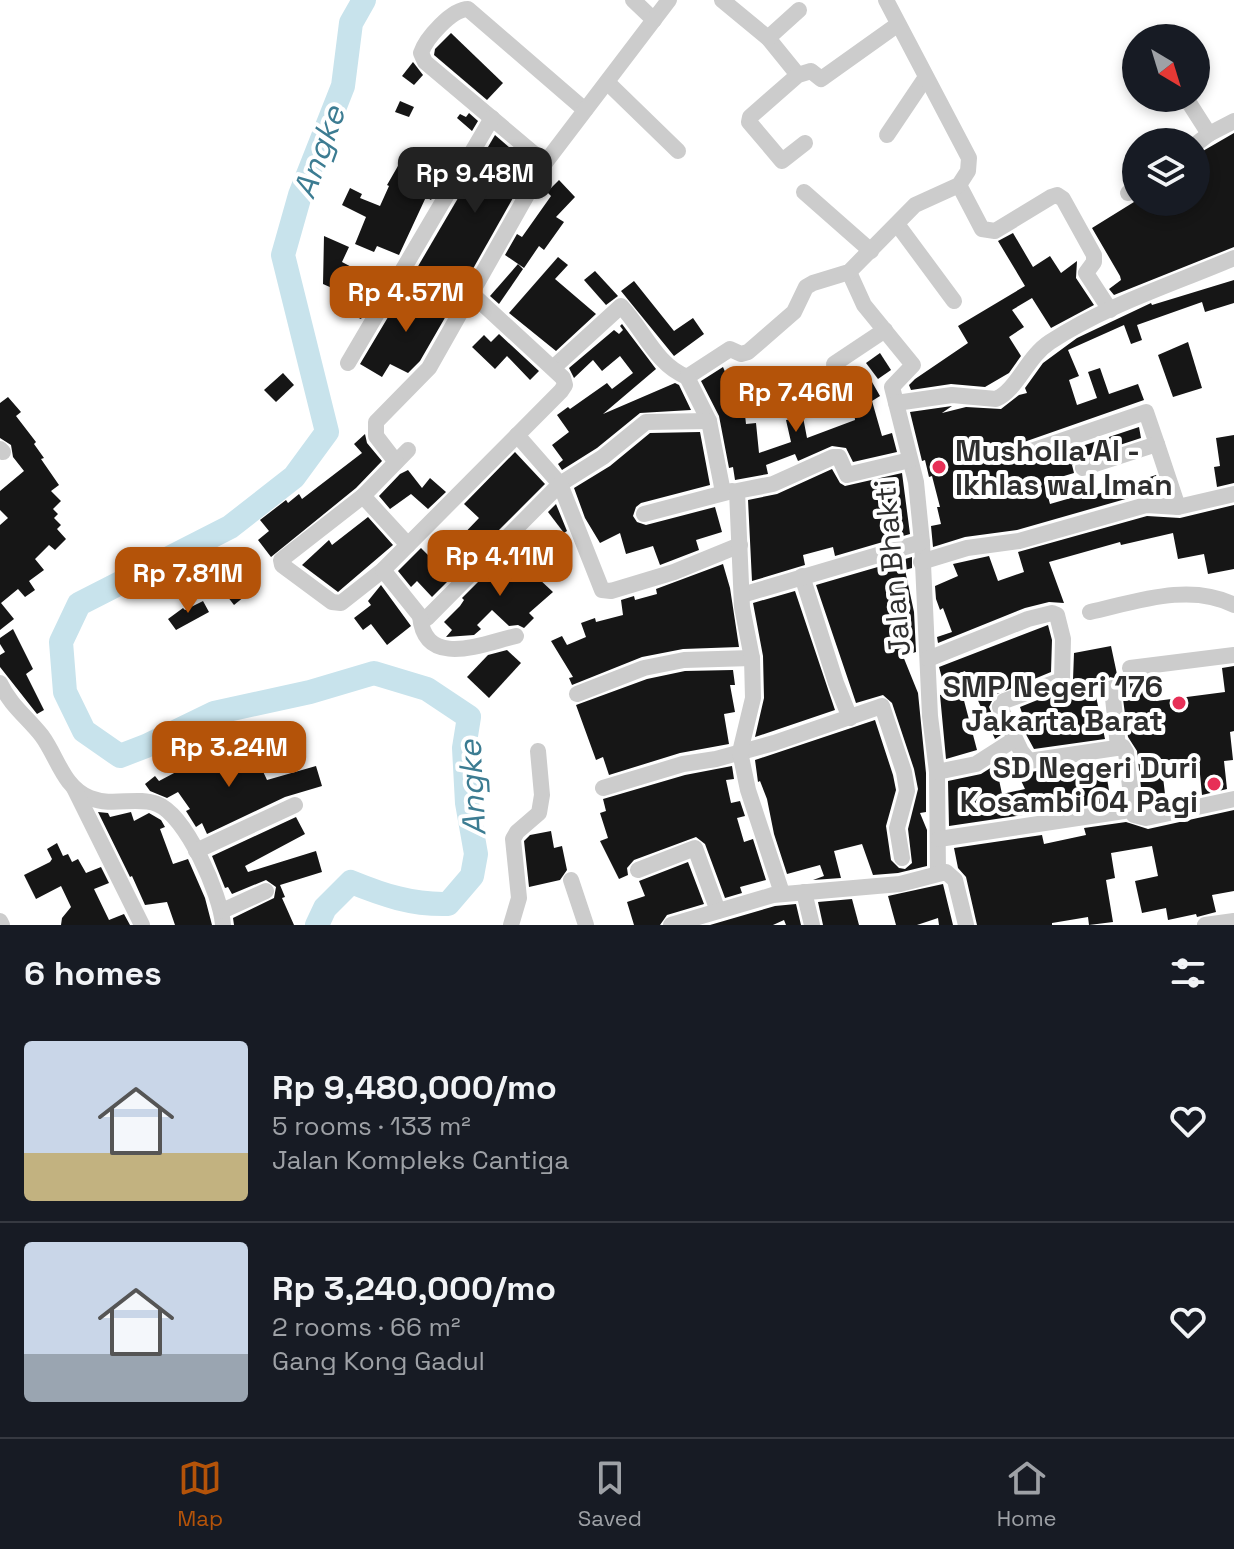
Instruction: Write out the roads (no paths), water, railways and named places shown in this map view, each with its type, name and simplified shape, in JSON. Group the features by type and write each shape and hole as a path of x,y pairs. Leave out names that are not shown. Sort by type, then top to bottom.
{"street":[{"path":"633,0 654,20"},
{"path":"401,272 468,298 553,368 563,378 565,385 383,570 337,604 282,565 281,560 363,496 402,456 376,436 376,422 429,368 468,298 545,163 669,0"},
{"path":"722,0 768,38 798,75"},
{"path":"687,377 730,349 741,354 748,352 794,312 806,287 849,272 915,205 959,185 968,171 969,158 886,0"},
{"path":"545,163 425,62 421,53 424,45 457,11 468,9 585,110"},
{"path":"768,38 799,10"},
{"path":"805,143 782,161 749,122 754,112 798,75 811,71 824,77 897,25"},
{"path":"887,135 926,77"},
{"path":"608,83 678,151"},
{"path":"348,363 492,118"},
{"path":"1210,134 1234,121"},
{"path":"959,185 982,229 991,231 1051,197 1057,195 1063,199 1094,255 1094,262 1086,273 1110,310"},
{"path":"804,192 871,251"},
{"path":"897,224 954,301"},
{"path":"849,272 864,305 913,365 893,384 896,403 952,395 996,399 1014,384 1026,364 1047,344 1110,310 1234,258"},
{"path":"553,368 621,306 671,371 687,377 709,421 730,491 740,545 742,607 752,658 753,698 740,752 748,790 782,893"},
{"path":"834,364 885,330"},
{"name":"Jalan Bhakti","path":"896,403 916,482 922,542 939,839 945,874 966,925"},
{"path":"1028,452 1146,412 1178,507"},
{"path":"420,616 427,618 432,614 560,484 603,457 646,422 709,421"},
{"path":"517,435 560,484 602,590 611,591 674,572 740,545"},
{"path":"1083,468 1157,444"},
{"path":"644,514 730,491 773,484 833,457 839,457 847,475 910,460"},
{"path":"921,562 967,548 1019,541 1146,505 1178,507 1234,494"},
{"path":"363,496 408,545"},
{"path":"742,595 922,542"},
{"path":"383,570 420,616 421,627 430,640 442,649 455,650 516,636"},
{"path":"802,576 850,718"},
{"path":"1090,612 1176,595 1214,598 1234,605"},
{"path":"928,659 1028,619 1052,613 1057,615 1063,639 1062,680 999,705 1026,760 1118,747 1126,752 1132,804 1124,811 939,839"},
{"path":"1130,668 1234,655"},
{"path":"577,694 644,668 684,660 752,658"},
{"path":"0,683 15,708 43,738 64,777 74,788 142,925"},
{"path":"1112,688 1118,747"},
{"path":"603,788 683,764 816,731 878,706 885,708 907,791 897,828 902,858"},
{"path":"937,772 976,764 1015,739"},
{"path":"511,925 519,898 513,839 539,813 542,795 538,751"},
{"path":"74,788 90,797 110,802 145,801 165,808 180,824 196,851 222,918 266,891"},
{"path":"1129,808 1134,815 1146,818 1234,799"},
{"path":"196,851 295,805"},
{"path":"638,870 695,848 718,911"},
{"path":"671,925 782,893 900,884 945,874"},
{"path":"571,880 586,925"},
{"path":"804,892 812,925"},
{"path":"1205,925 1234,921"}],"waterway":[{"name":"Angke","path":"317,925 325,908 351,882 398,898 448,904 472,876 476,854 467,803 464,748 469,717 427,689 374,673 310,692 214,713 120,756 84,731 65,692 61,642 79,604 230,527 294,477 327,432 283,255 300,195 343,86 351,23 364,0"}],"place":[{"name":"Musholla Al - Ikhlas wal Iman","path":"939,467"},
{"name":"SMP Negeri 176 Jakarta Barat","path":"1179,703"},
{"name":"SD Negeri Duri Kosambi 04 Pagi","path":"1214,784"}]}
